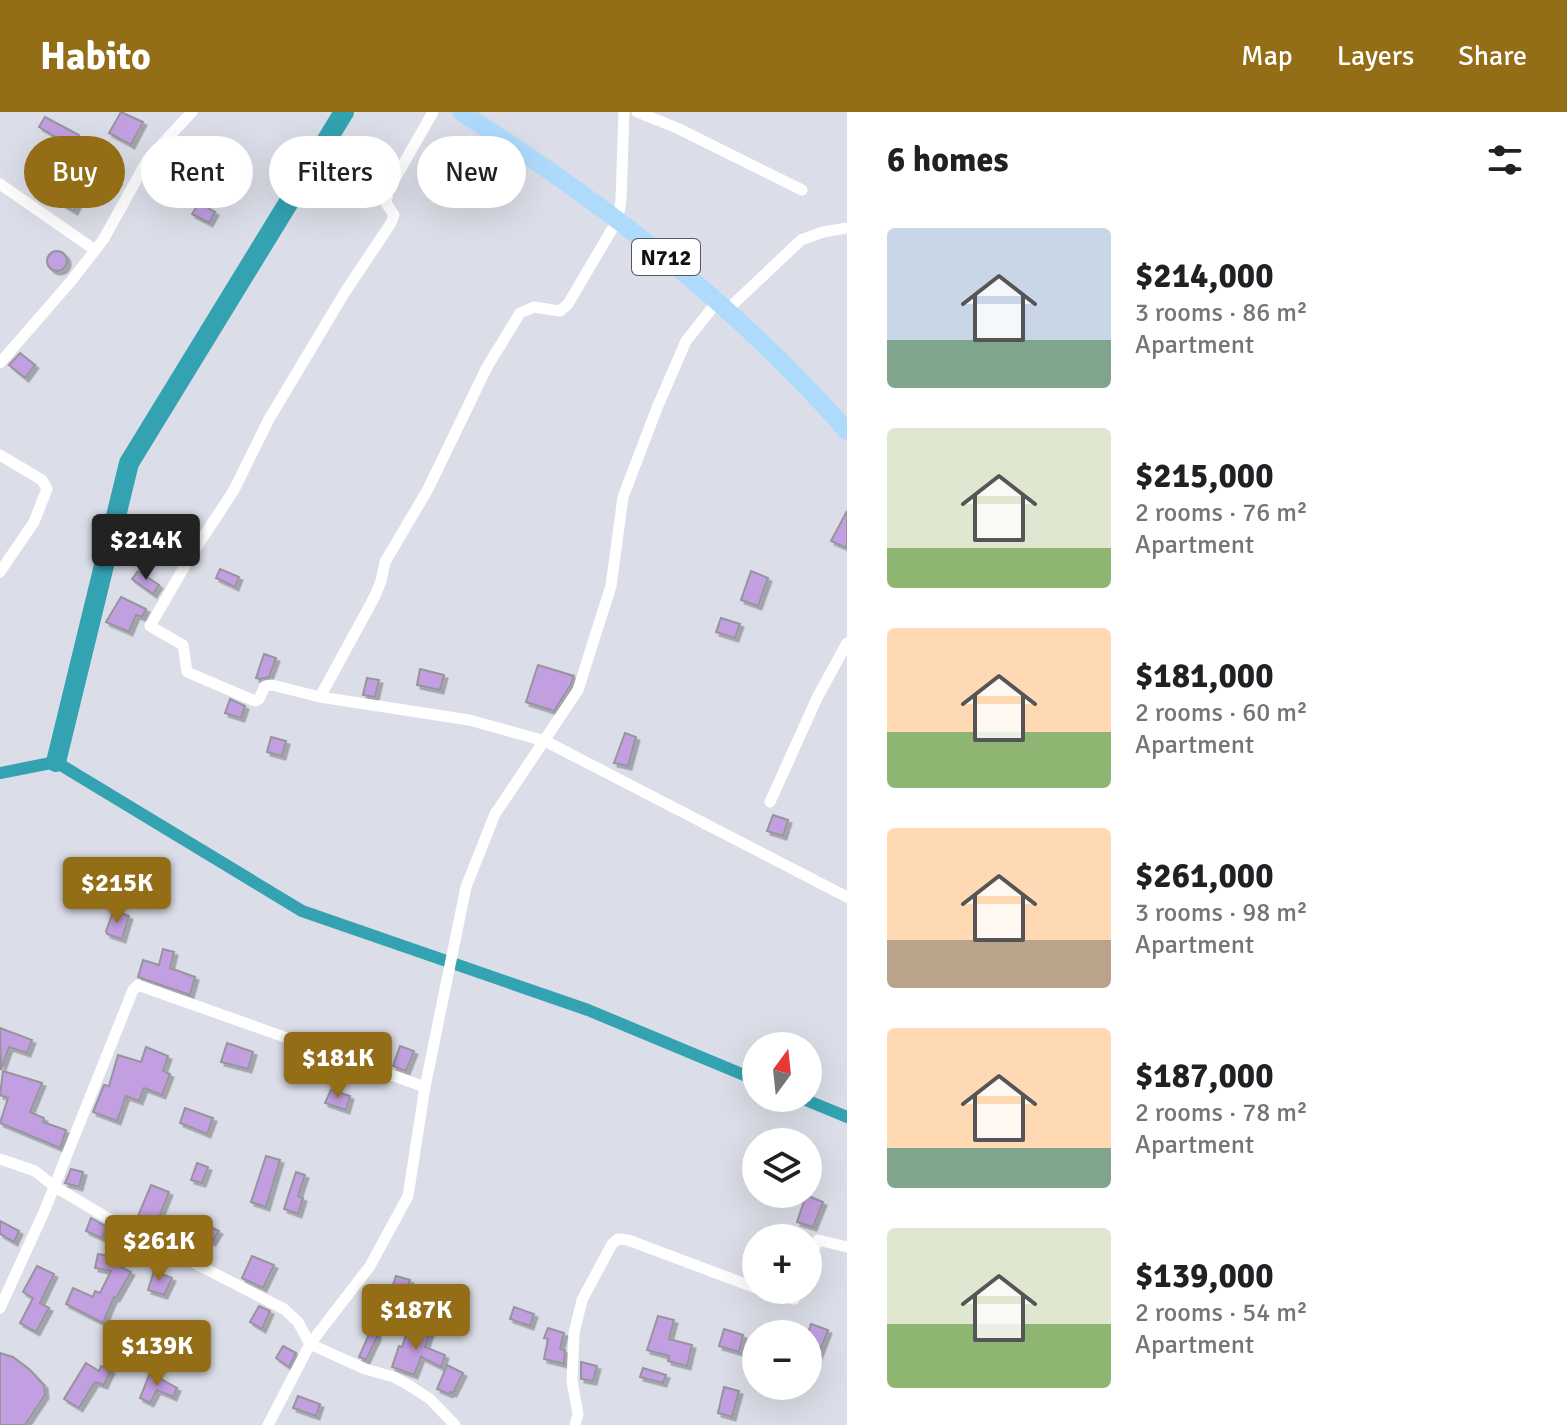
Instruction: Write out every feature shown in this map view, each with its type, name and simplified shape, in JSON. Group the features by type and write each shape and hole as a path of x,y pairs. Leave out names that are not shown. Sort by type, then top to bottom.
{"highway":[{"name":"N712","path":"461,112 618,219 752,332 847,431"}],"street":[{"path":"0,363 95,250 148,159 192,112"},
{"path":"433,112 388,191 386,203 394,215 387,231 345,292 269,419 234,490 150,622 153,630 183,645 187,672 255,701 268,685 320,697 469,720 545,741 847,897"},
{"path":"320,697 375,596 385,562 428,489 487,367 520,313 534,307 560,311 568,304 618,219 624,112"},
{"path":"637,112 677,128 802,190"},
{"path":"0,184 95,250"},
{"path":"268,1425 310,1344 370,1266 402,1208 411,1184 425,1087 466,887 495,814 578,690 611,586 623,497 686,341 722,306 801,240 823,232 844,232"},
{"path":"0,455 42,480 47,489 34,522 0,572"},
{"path":"770,802 817,698 847,643"},
{"path":"0,1308 55,1187 133,990 138,985 425,1087"},
{"path":"0,1159 35,1171 55,1187 132,1232 284,1309 298,1322 310,1344 365,1369 394,1377 430,1399 455,1425"},
{"path":"575,1425 578,1414 572,1381 574,1333 582,1300 612,1244 618,1239 628,1240 742,1283"},
{"path":"822,1241 847,1247"}],"building":[{"path":"121,112 143,122 131,145 125,142 125,136 109,133"},
{"path":"45,117 79,135 54,136 39,127"},
{"path":"196,208 208,208 215,212 209,223 192,214"},
{"path":"57,251 64,254 67,261 64,268 57,271 50,268 47,261 50,254"},
{"path":"20,353 35,365 25,378 9,365"},
{"path":"847,511 847,548 831,541"},
{"path":"220,569 239,577 235,587 216,578"},
{"path":"138,571 159,585 153,594 132,579"},
{"path":"751,571 768,578 758,606 741,600"},
{"path":"121,597 146,609 142,617 136,615 129,632 106,622"},
{"path":"721,618 740,624 735,638 716,632"},
{"path":"264,654 276,658 269,677 260,679 256,678"},
{"path":"538,665 574,676 554,711 526,702"},
{"path":"420,669 444,675 440,690 417,685"},
{"path":"367,678 379,680 375,697 363,695"},
{"path":"230,699 245,706 241,718 225,713"},
{"path":"625,733 636,737 628,766 614,763"},
{"path":"271,737 286,741 282,756 267,752"},
{"path":"773,815 788,820 783,836 767,831"},
{"path":"114,910 129,916 122,939 106,931"},
{"path":"163,949 174,952 170,968 195,977 190,995 138,977 143,960 159,965"},
{"path":"0,1028 32,1040 27,1053 9,1047 1,1070"},
{"path":"227,1043 253,1052 248,1069 221,1062"},
{"path":"400,1046 414,1051 406,1071 393,1066"},
{"path":"146,1047 168,1056 163,1071 170,1074 162,1095 144,1088 139,1101 126,1096 117,1121 93,1112 104,1085 109,1086 118,1055 141,1062"},
{"path":"3,1071 42,1083 30,1112 44,1118 43,1122 66,1130 60,1148 0,1123 8,1098 0,1095"},
{"path":"331,1090 350,1096 346,1110 325,1103"},
{"path":"185,1108 213,1118 207,1134 180,1123"},
{"path":"266,1156 280,1160 266,1207 251,1202"},
{"path":"197,1163 208,1167 202,1183 191,1180"},
{"path":"71,1169 83,1172 79,1187 65,1183"},
{"path":"296,1172 305,1175 298,1196 303,1198 298,1214 284,1209"},
{"path":"151,1185 169,1192 153,1232 135,1223"},
{"path":"802,1208 821,1208 814,1224 797,1222"},
{"path":"91,1218 107,1227 102,1238 86,1231"},
{"path":"0,1221 19,1231 14,1242 0,1234"},
{"path":"198,1221 219,1231 212,1242 193,1232"},
{"path":"98,1254 110,1256 109,1261 131,1272 114,1297 103,1323 66,1304 73,1288 93,1297 95,1291 100,1293 111,1271 95,1268"},
{"path":"252,1256 274,1265 263,1288 242,1278"},
{"path":"37,1266 54,1274 40,1303 49,1308 36,1332 20,1323 33,1298 23,1292"},
{"path":"154,1271 172,1278 164,1295 148,1290"},
{"path":"396,1276 410,1280 393,1322 378,1315 385,1299 388,1300"},
{"path":"259,1306 270,1311 262,1329 250,1322"},
{"path":"514,1307 534,1314 530,1326 510,1319"},
{"path":"658,1316 674,1320 669,1339 692,1345 687,1366 668,1361 669,1356 647,1350"},
{"path":"409,1326 430,1333 425,1347 445,1355 441,1367 421,1357 414,1375 392,1367"},
{"path":"548,1328 564,1333 560,1349 565,1350 564,1364 544,1359 548,1339 544,1338"},
{"path":"822,1328 828,1330 822,1346"},
{"path":"724,1329 742,1335 739,1352 719,1346"},
{"path":"370,1332 377,1333 377,1337 366,1360 359,1357"},
{"path":"283,1346 296,1353 289,1367 276,1358"},
{"path":"0,1353 13,1357 44,1385 45,1395 25,1425 0,1425"},
{"path":"581,1362 597,1366 593,1381 581,1379"},
{"path":"86,1363 99,1371 101,1366 111,1370 104,1385 95,1382 79,1408 64,1399"},
{"path":"447,1365 463,1373 453,1393 449,1394 437,1389"},
{"path":"643,1368 666,1375 663,1383 640,1377"},
{"path":"150,1373 177,1388 173,1397 157,1390 150,1403 140,1398"},
{"path":"724,1387 739,1391 732,1417 718,1413"},
{"path":"298,1396 320,1404 316,1416 293,1408"}],"waterway":[{"path":"56,762 129,463 344,112"},
{"path":"0,773 56,762 302,911 588,1010 742,1074"},
{"path":"822,1107 847,1117"}]}
